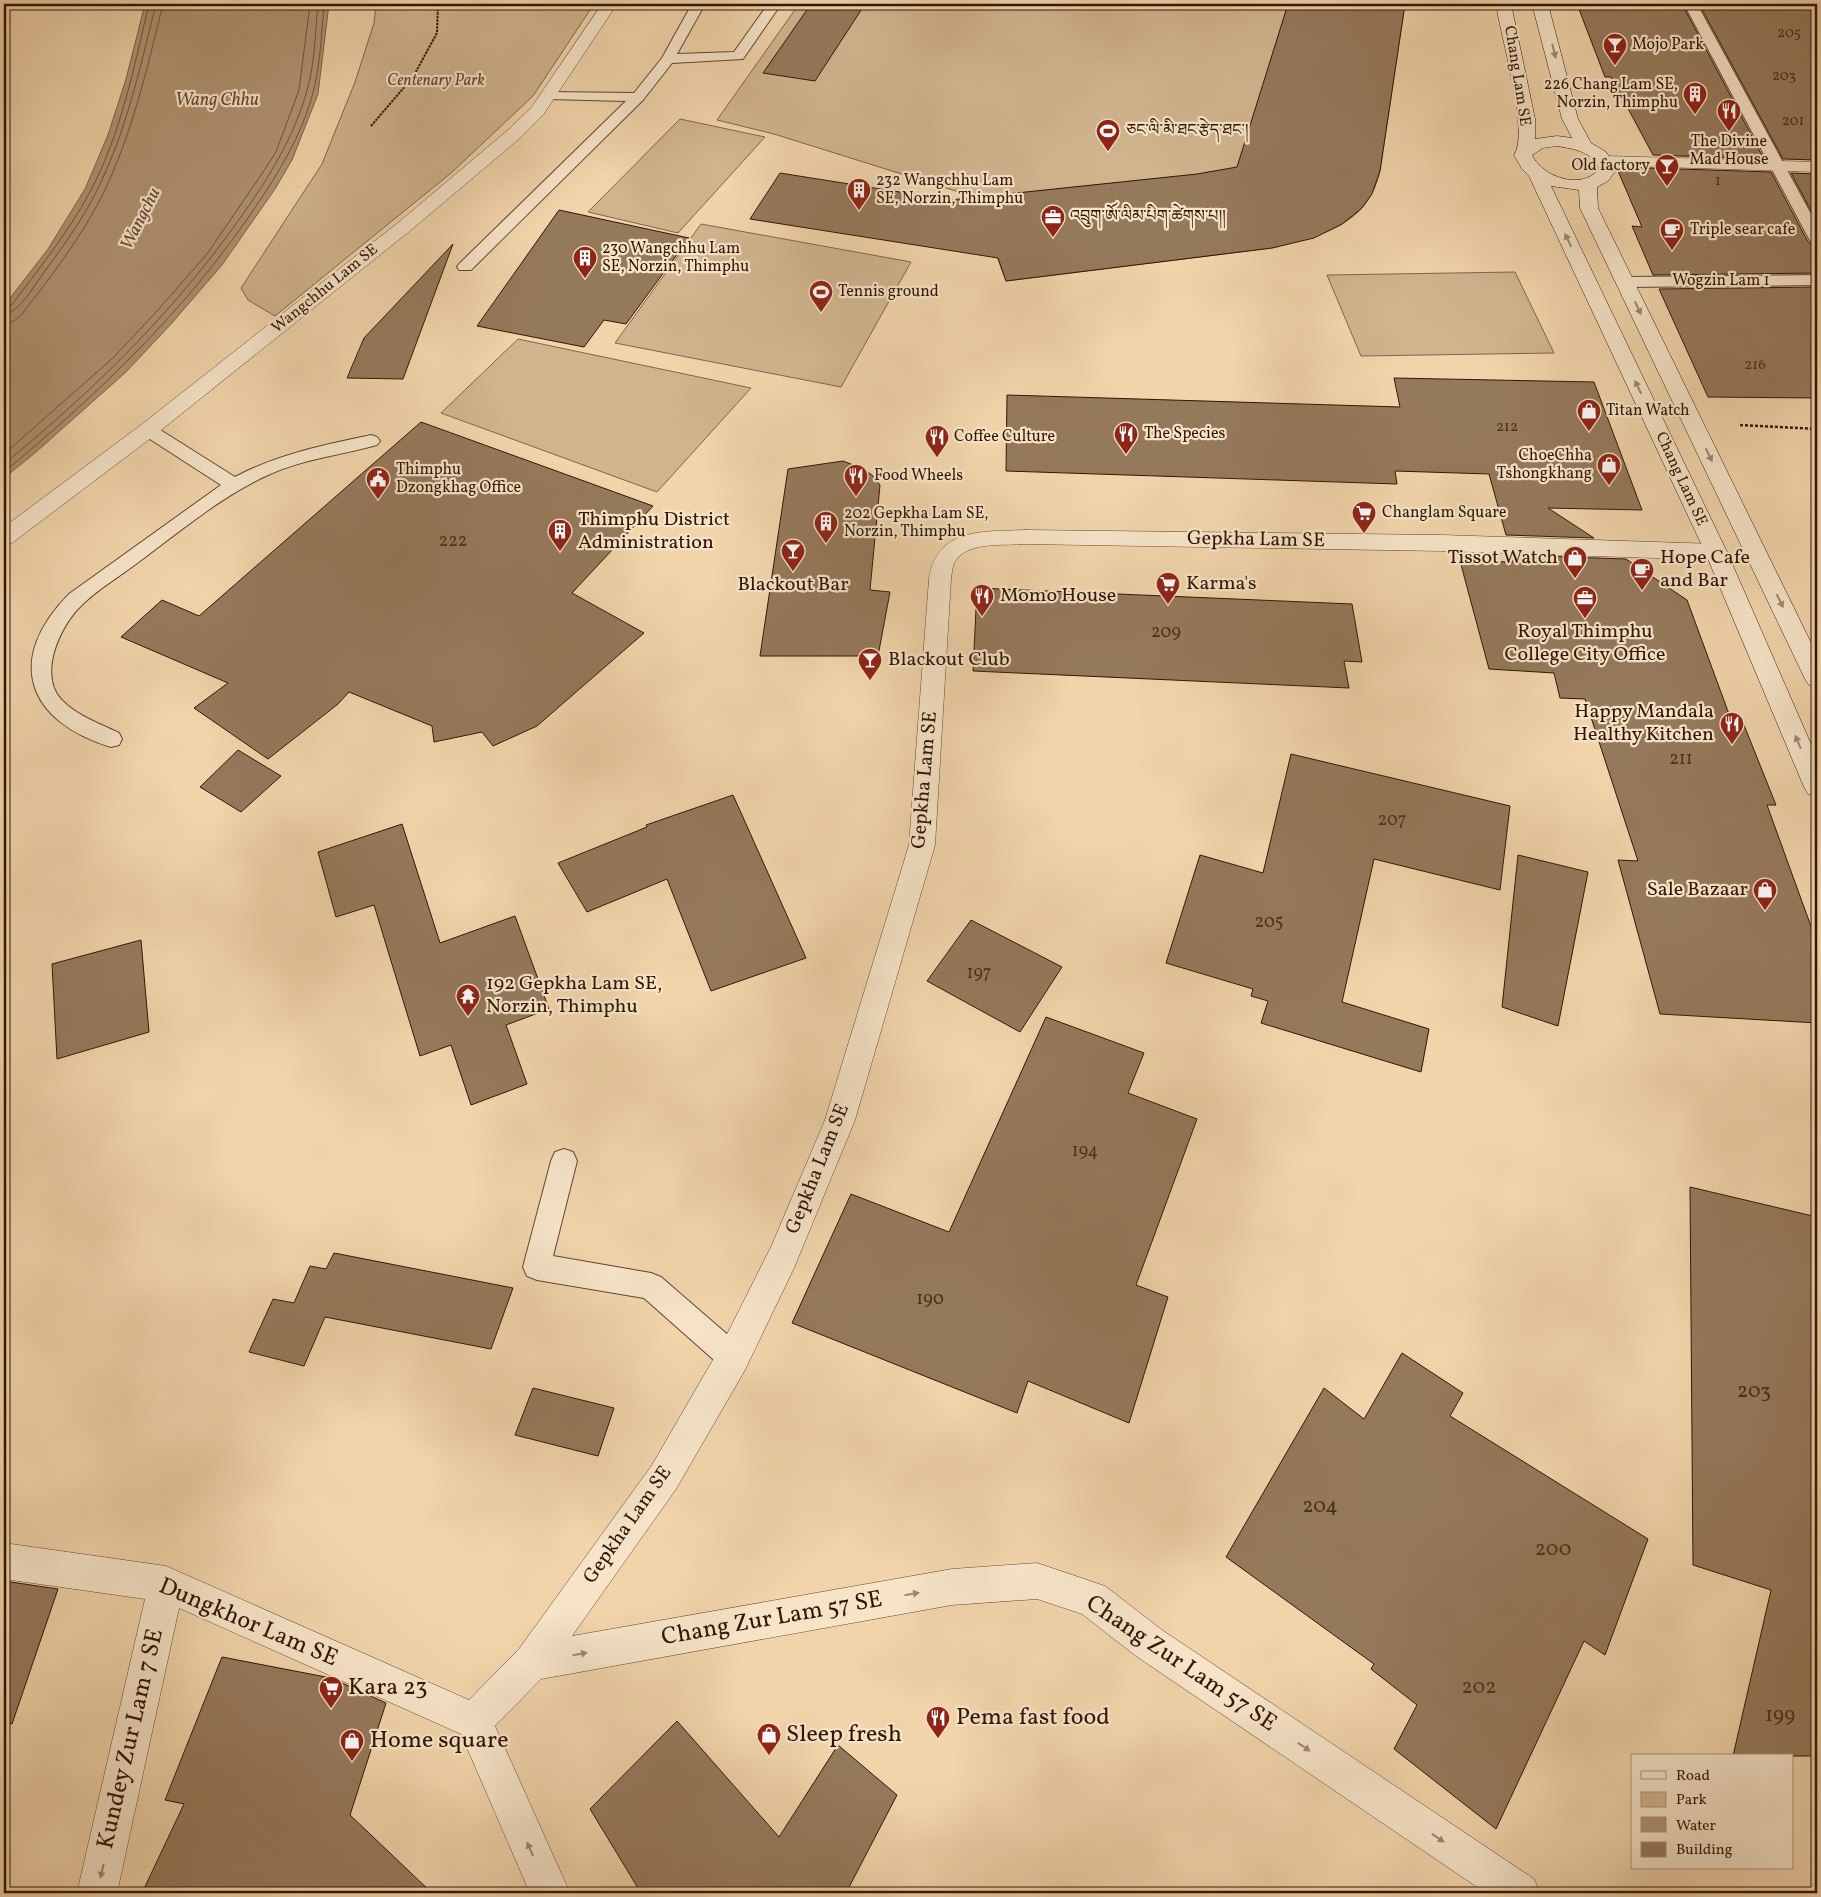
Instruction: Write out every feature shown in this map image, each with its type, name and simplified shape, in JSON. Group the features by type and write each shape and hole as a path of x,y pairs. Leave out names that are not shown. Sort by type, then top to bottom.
{"street":[{"name":"Wangchhu Lam SE","path":"4,538 148,430 405,226 514,134 537,111 549,95 609,4"},
{"name":"Chang Lam SE","path":"1504,4 1527,119 1524,162 1537,174 1716,552 1817,787"},
{"name":"Chang Lam SE","path":"1540,4 1570,119 1584,146"},
{"path":"1526,150 1534,145 1557,141 1584,146 1594,150 1606,161 1608,169 1606,175 1588,183 1561,183 1537,174"},
{"path":"1606,161 1817,167"},
{"name":"Chang Lam SE","path":"1588,183 1590,208 1817,679"},
{"name":"Gepkha Lam SE","path":"474,1721 532,1662 664,1477 732,1358 783,1257 840,1120 922,845 940,579 943,562 950,551 964,543 1025,537 1442,543 1716,552"},
{"name":"Dungkhor Lam SE","path":"4,1562 166,1584 474,1721"},
{"name":"Chang Zur Lam 57 SE","path":"532,1662 952,1588 1037,1581 1092,1599 1149,1643 1520,1893"},
{"name":"Kundey Zur Lam 7 SE","path":"97,1893 166,1584"},
{"path":"474,1721 550,1893"}],"lane":[{"path":"465,267 638,97 668,59 698,4"},
{"path":"668,59 738,56 774,4"},
{"path":"1690,4 1817,239"},
{"path":"549,95 638,97"},
{"name":"Wogzin Lam 1","path":"1626,282 1817,280"},
{"path":"148,430 235,485"},
{"path":"111,739 55,707 44,689 39,671 48,640 64,613 83,594 235,485 262,470 299,457 371,441"},
{"path":"564,1161 537,1267 651,1286 732,1358"}],"path":[{"path":"371,126 413,77 437,33 438,4"},
{"path":"1692,420 1817,429"}],"green space":[{"name":"Centenary Park","path":"376,4 594,4 533,96 451,173 275,316 248,300 241,288 322,164 355,82 374,23"},
{"name":"ཅང་ལི་མི་ཐང་རྩེད་ཐང་།","path":"799,4 1405,4 1380,171 1373,190 1364,206 1354,216 1328,231 1272,248 1006,281 975,197 774,134 717,120"},
{"path":"680,119 765,137 678,233 588,212"},
{"path":"701,224 911,262 841,387 615,343"},
{"path":"1515,272 1554,353 1361,356 1327,275"},
{"path":"518,339 751,388 657,492 441,413"}],"water":[{"name":"Wang Chhu","path":"145,4 329,4 318,94 292,160 275,189 222,265 126,372 4,478 4,306 48,249 85,189 108,135 126,79"}],"building":[{"path":"811,4 865,4 815,81 763,73"},
{"path":"1288,4 1405,4 1380,171 1372,194 1361,209 1342,224 1314,238 1272,248 1006,281 998,258 750,219 780,173 950,200 1197,174 1237,167"},
{"path":"1577,4 1682,4 1764,159 1653,155 1611,77 1605,77"},
{"path":"1699,4 1817,4 1817,160 1783,159"},
{"path":"1618,167 1771,172 1807,240 1810,244 1817,246 1817,273 1653,275 1632,226 1642,227"},
{"path":"1791,173 1817,174 1817,222"},
{"name":"230 Wangchhu Lam SE, Norzin, Thimphu","path":"559,210 689,238 626,324 604,320 584,347 477,326"},
{"path":"453,244 403,379 347,378 364,338"},
{"path":"1817,287 1817,398 1708,397 1659,289"},
{"path":"1394,378 1594,382 1642,510 1548,508 1594,538 1506,535 1489,474 1395,471 1397,484 1006,471 1007,395 1400,407"},
{"path":"421,422 653,506 572,593 644,633 537,726 493,746 482,732 434,742 432,726 349,692 338,704 268,759 194,708 228,683 121,637 162,600 199,616"},
{"name":"202 Gepkha Lam SE, Norzin, Thimphu","path":"843,461 861,468 872,475 880,485 870,590 890,592 878,656 760,656 788,469"},
{"path":"1512,555 1626,559 1687,600 1733,725 1744,725 1776,805 1767,805 1817,943 1817,1023 1660,1014 1618,860 1638,861 1585,699 1560,698 1554,673 1489,669 1460,561 1513,562"},
{"path":"977,588 1352,604 1362,662 1344,661 1349,688 973,671"},
{"path":"238,750 281,776 241,812 200,787"},
{"path":"1291,754 1510,806 1500,890 1374,859 1342,1002 1429,1029 1421,1072 1261,1023 1268,1001 1251,996 1253,989 1166,963 1200,855 1263,873"},
{"path":"733,795 806,958 711,991 667,879 587,912 558,863 647,827 646,825"},
{"name":"192 Gepkha Lam SE, Norzin, Thimphu","path":"402,824 440,943 515,916 549,1009 506,1025 527,1084 471,1105 451,1045 420,1056 374,905 336,917 318,852"},
{"path":"1518,855 1588,872 1558,1026 1502,1007"},
{"path":"971,920 1062,967 1020,1032 927,981"},
{"path":"141,940 149,1032 57,1059 52,964"},
{"path":"1046,1017 1144,1053 1128,1093 1197,1119 1136,1285 1168,1297 1129,1423 1028,1381 1017,1413 792,1323 851,1194 949,1232"},
{"path":"1690,1187 1817,1217 1817,1756 1733,1754 1771,1590 1693,1565"},
{"path":"334,1253 513,1288 491,1349 325,1317 304,1366 249,1352 273,1299 294,1303 310,1266 326,1269"},
{"path":"1402,1353 1463,1393 1450,1416 1648,1539 1605,1655 1584,1641 1496,1829 1394,1749 1417,1705 1371,1669 1374,1664 1226,1557 1324,1388 1364,1419"},
{"path":"533,1388 614,1408 598,1456 515,1435"},
{"path":"4,1581 58,1589 12,1724 4,1723"},
{"path":"222,1657 331,1678 386,1703 350,1815 432,1893 142,1893 184,1804 165,1800"},
{"path":"677,1721 779,1837 838,1745 897,1795 846,1893 641,1893 590,1809"}],"place":[{"name":"Mojo Park","path":"1615,66"},
{"name":"226 Chang Lam SE, Norzin, Thimphu","path":"1695,115"},
{"name":"The Divine Mad House","path":"1729,132"},
{"name":"ཅང་ལི་མི་ཐང་རྩེད་ཐང་།","path":"1108,152"},
{"name":"Old factory","path":"1667,187"},
{"name":"232 Wangchhu Lam SE, Norzin, Thimphu","path":"859,211"},
{"name":"འབྲུག་ཨོ་ལིམ་པིག་ཚེགས་པ།།","path":"1053,238"},
{"name":"Triple sear cafe","path":"1672,251"},
{"name":"230 Wangchhu Lam SE, Norzin, Thimphu","path":"585,279"},
{"name":"Tennis ground","path":"821,313"},
{"name":"Titan Watch","path":"1589,432"},
{"name":"The Species","path":"1126,455"},
{"name":"Coffee Culture","path":"937,458"},
{"name":"ChoeChha Tshongkhang","path":"1609,486"},
{"name":"Food Wheels","path":"856,497"},
{"name":"Thimphu Dzongkhag Office","path":"378,500"},
{"name":"Changlam Square","path":"1364,534"},
{"name":"202 Gepkha Lam SE, Norzin, Thimphu","path":"826,544"},
{"name":"Thimphu District Administration","path":"560,552"},
{"name":"Blackout Bar","path":"793,572"},
{"name":"Tissot Watch","path":"1575,579"},
{"name":"Hope Cafe and Bar","path":"1642,591"},
{"name":"Karma's","path":"1168,605"},
{"name":"Momo House","path":"982,617"},
{"name":"Royal Thimphu College City Office","path":"1585,619"},
{"name":"Blackout Club","path":"870,681"},
{"name":"Happy Mandala Healthy Kitchen","path":"1732,745"},
{"name":"Sale Bazaar","path":"1765,911"},
{"name":"192 Gepkha Lam SE, Norzin, Thimphu","path":"468,1017"},
{"name":"Kara 23","path":"331,1709"},
{"name":"Pema fast food","path":"938,1739"},
{"name":"Sleep fresh","path":"769,1756"},
{"name":"Home square","path":"352,1762"}],"water label":[{"name":"Wangchu","path":"141,219"}]}
